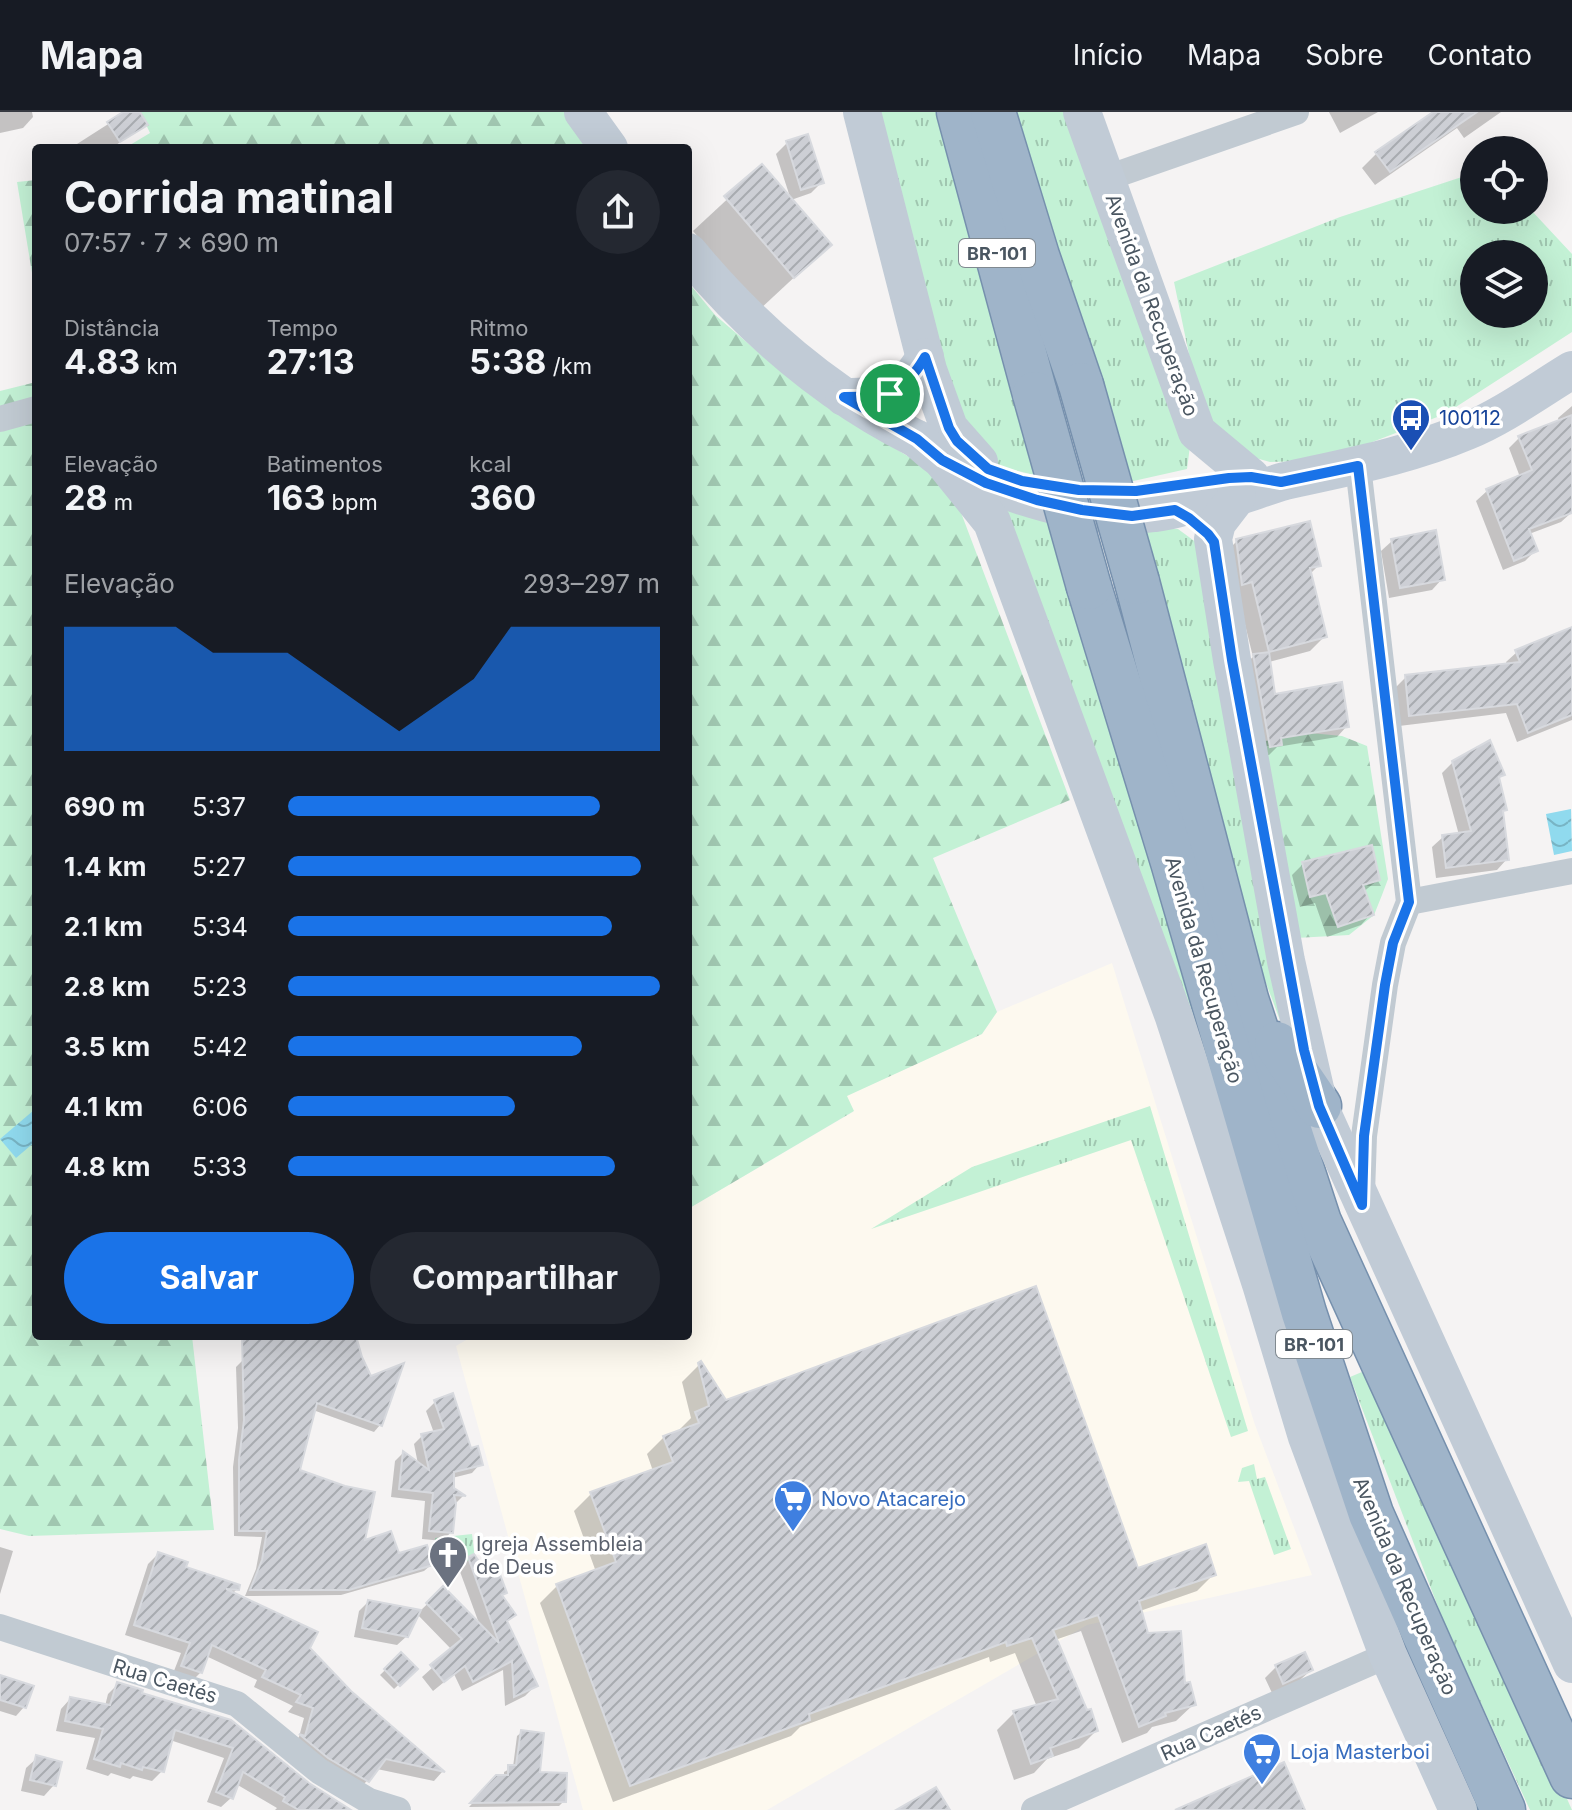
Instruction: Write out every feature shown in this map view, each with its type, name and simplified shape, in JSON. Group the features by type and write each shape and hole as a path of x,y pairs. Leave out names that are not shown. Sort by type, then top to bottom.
{"highway":[{"name":"Avenida da Recuperação","path":"959,112 1089,587 1173,862 1304,1313 1371,1514 1503,1810"},
{"name":"Avenida da Recuperação","path":"993,112 1081,385 1137,582 1246,999 1319,1222 1572,1776"},
{"path":"1246,999 1319,1106"}],"main road":[{"path":"583,112 606,144"},
{"path":"862,112 925,357 949,428 971,456 988,469"},
{"name":"Avenida da Recuperação","path":"1082,112 1197,432 1202,460 1180,497"},
{"path":"692,257 760,331 844,397 986,483 1082,510 1132,516 1180,497 1358,466 1411,452 1470,430 1572,370"},
{"path":"844,397 890,394 904,386 925,357"},
{"name":"Avenida da Recuperação","path":"1197,432 1256,485"},
{"path":"929,449 1022,481 1180,497"},
{"name":"Avenida da Recuperação","path":"929,449 992,522 1174,1017 1307,1437 1388,1655 1458,1810"},
{"path":"1256,485 1217,523 1214,542 1283,946 1319,1106 1572,1664"},
{"path":"992,522 991,508 997,495 1002,492 1020,494"},
{"path":"1180,497 1196,523 1214,542"}],"street":[{"name":"Avenida da Recuperação","path":"1107,178 1296,112"},
{"path":"0,419 32,410"},
{"path":"1358,466 1409,902 1393,943 1385,985 1364,1136 1362,1205"},
{"path":"1409,902 1572,871"},
{"name":"Rua Caetés","path":"0,1627 237,1704 319,1771 369,1801 398,1810"},
{"name":"Rua Caetés","path":"1034,1810 1388,1655"}],"shaded area":[{"path":"1112,963 1255,1425 1312,1575 1087,1625 767,1810 583,1810 456,1346 466,1340 692,1340 692,1207 853,1112 846,1096 982,1034 997,1012"}],"green space":[{"path":"140,112 566,112 588,144 132,144 150,133"},
{"path":"870,112 945,112 1042,477 981,462 943,384"},
{"path":"1015,112 1065,112 1191,438 1187,469 1129,482"},
{"path":"1460,178 1460,224 1544,224 1572,254 1572,332 1445,414 1349,451 1306,461 1270,462 1245,455 1203,422 1174,282 1340,217"},
{"path":"32,180 32,273 17,182"},
{"path":"692,287 715,315 772,364 876,437 949,481 1070,800 933,858 997,1012 982,1034 847,1096 854,1111 692,1207"},
{"path":"32,383 32,1340 192,1340 214,1530 29,1536 0,1529 0,391"},
{"path":"1049,504 1494,1810 1474,1810 1388,1623 1001,511"},
{"path":"1149,527 1178,529 1197,543 1284,1031 1247,932 1140,534"},
{"path":"1310,733 1342,736 1367,746 1388,879 1374,915 1349,935 1296,938 1265,741"},
{"path":"1150,1106 1248,1431 1231,1437 1131,1140 871,1229 972,1167"},
{"path":"1369,1369 1469,1578 1572,1810 1530,1810 1445,1625 1350,1377"},
{"path":"1254,1464 1257,1479 1265,1477 1291,1549 1274,1555 1249,1481 1238,1482 1242,1468"},
{"path":"472,1534 475,1559 436,1570 435,1538"}],"water":[{"path":"1571,809 1572,851 1554,855 1546,814"},
{"path":"32,1112 32,1144 16,1158 0,1139"}],"building":[{"path":"123,112 140,112 148,125 120,142 107,122"},
{"path":"1433,112 1477,112 1390,172 1375,152"},
{"path":"808,134 824,183 801,190 786,141"},
{"path":"762,164 832,245 794,278 724,196"},
{"path":"1572,415 1572,513 1529,529 1538,551 1514,561 1486,489 1532,470 1518,436"},
{"path":"1310,521 1321,566 1310,568 1327,637 1269,652 1252,582 1242,585 1236,539"},
{"path":"1436,530 1445,580 1400,588 1391,539"},
{"path":"1572,627 1572,715 1528,733 1517,704 1409,716 1405,675 1520,662 1515,650"},
{"path":"1269,652 1275,694 1342,682 1349,727 1281,738 1282,745 1270,747 1253,654"},
{"path":"1490,740 1505,775 1499,777 1507,810 1503,811 1509,860 1446,868 1442,835 1471,831 1452,761"},
{"path":"1372,845 1380,880 1363,885 1374,915 1338,927 1326,893 1310,897 1302,862"},
{"name":"Novo Atacarejo","path":"1036,1286 1138,1568 1206,1544 1216,1575 1139,1601 1148,1633 1181,1631 1185,1683 1190,1682 1196,1705 1165,1713 1166,1716 1139,1727 1098,1615 1053,1630 1087,1710 1091,1709 1098,1731 1050,1748 1053,1756 1031,1764 1013,1711 1058,1699 1032,1638 1007,1646 1006,1642 809,1714 810,1720 630,1786 556,1584 616,1562 590,1492 673,1462 663,1436 699,1423 695,1412 709,1406 698,1363 701,1361 726,1400"},
{"path":"242,1340 357,1340 371,1376 404,1363 382,1426 317,1403 300,1470 345,1486 375,1492 365,1540 391,1531 399,1553 427,1545 433,1565 349,1590 250,1590 262,1560 267,1531 239,1531 239,1460 244,1420"},
{"path":"453,1393 471,1448 478,1446 483,1465 454,1472 454,1488 466,1496 454,1495 453,1533 429,1531 433,1493 399,1489 403,1451 429,1470 421,1434 444,1429 434,1400"},
{"path":"158,1552 188,1562 186,1567 240,1585 239,1590 226,1589 318,1632 310,1648 351,1691 445,1772 386,1759 369,1782 328,1758 299,1734 305,1736 313,1708 296,1702 301,1695 262,1677 266,1670 212,1645 202,1673 181,1666 190,1643 134,1625"},
{"path":"474,1554 487,1573 498,1569 507,1593 502,1595 516,1615 507,1621 538,1686 514,1697 512,1661 473,1682 465,1666 444,1682 430,1665 462,1639 426,1603 443,1586 499,1643 468,1557"},
{"path":"368,1600 421,1610 408,1637 362,1628"},
{"path":"401,1652 418,1669 400,1686 384,1669"},
{"path":"1305,1652 1313,1670 1283,1684 1275,1665"},
{"path":"0,1675 34,1686 26,1708 0,1700"},
{"path":"117,1682 143,1690 142,1693 231,1720 309,1783 351,1810 299,1810 283,1801 285,1797 243,1772 233,1799 216,1792 233,1748 175,1730 164,1772 143,1767 142,1770 121,1763 120,1767 94,1759 103,1729 65,1721 70,1697 110,1705"},
{"path":"521,1730 544,1733 540,1772 567,1773 566,1802 470,1803 496,1775 508,1775 508,1765 516,1765"},
{"path":"36,1755 62,1762 56,1786 30,1780"},
{"name":"Loja Masterboi","path":"1284,1762 1305,1810 1175,1810"},
{"path":"936,1787 950,1810 896,1810"}],"place":[{"name":"100112","path":"1411,452"},
{"name":"Novo Atacarejo","path":"793,1533"},
{"name":"Igreja Assembleia de Deus","path":"448,1589"},
{"name":"Loja Masterboi","path":"1262,1786"}],"route":[{"path":"925,357 949,428 971,456 988,469 1022,481 1051,486 1117,491 1151,490 1229,478 1251,477 1281,482 1358,466 1409,902 1393,943 1385,985 1364,1136 1362,1205 1319,1106 1304,1050 1232,660 1214,542 1196,523 1175,510 1132,516 1082,510 1037,500 986,483 942,460 917,439 844,397 890,394 904,386 925,357"}]}
